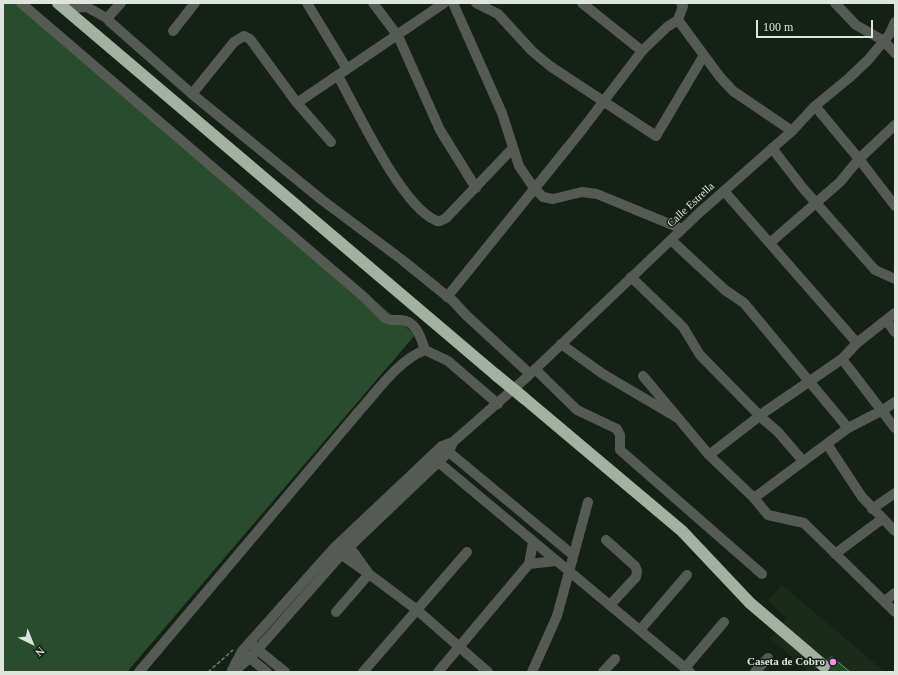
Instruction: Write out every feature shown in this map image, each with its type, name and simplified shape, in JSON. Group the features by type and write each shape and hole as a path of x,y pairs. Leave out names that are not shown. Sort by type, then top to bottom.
{"highway":[{"path":"61,6 682,531 750,603 824,666"}],"street":[{"path":"21,3 364,297 385,318 402,320 411,324 419,333 425,350 448,360 498,404"},
{"path":"108,20 121,3"},
{"path":"173,31 195,3"},
{"path":"307,3 347,69"},
{"path":"373,3 398,36 440,130 476,188"},
{"path":"297,103 398,36 444,3"},
{"path":"453,3 502,112 519,166 534,188 543,197 553,200 582,192 597,194 682,229"},
{"path":"476,3 498,14 532,51 603,103 656,136 704,55"},
{"path":"582,3 642,51"},
{"path":"835,3 856,25 889,36 895,53"},
{"path":"447,297 603,103 642,51 667,27 678,20 684,4"},
{"path":"61,6 86,7 108,20 192,94 322,200 401,259 447,297 577,410 617,430 620,435 620,450 762,574"},
{"path":"678,20 720,78 733,91 792,131"},
{"name":"Calle Estrella","path":"445,449 498,404 682,229 792,131 815,106 868,60 889,36 895,22"},
{"path":"192,94 234,42 244,36 250,39 297,103 330,142"},
{"path":"338,76 398,184 417,206 435,221 441,221 446,218 513,148"},
{"path":"815,106 860,159 895,206"},
{"path":"771,242 840,182 860,159 895,125"},
{"path":"772,148 816,202 875,270 895,279"},
{"path":"724,191 771,242 801,280 857,343"},
{"path":"671,240 725,290 744,303 808,382 848,428"},
{"path":"631,277 683,327 700,355 760,416 778,432 803,461"},
{"path":"709,455 760,416 842,359 857,343 895,313"},
{"path":"886,320 895,332"},
{"path":"561,344 603,374 683,421"},
{"path":"139,672 387,380 412,356 425,350"},
{"path":"842,359 883,410 895,428"},
{"path":"643,376 683,421 709,455 754,498 768,515 804,523 895,612"},
{"path":"754,498 848,428 895,402"},
{"path":"827,444 852,484 872,509 895,531"},
{"path":"303,588 340,556 346,543 445,449 573,555"},
{"path":"434,459 687,670 724,622"},
{"path":"872,509 895,493"},
{"path":"532,672 557,616 588,502"},
{"path":"835,554 882,519"},
{"path":"606,540 636,566 637,571 636,577 610,605"},
{"path":"438,672 529,564 533,542"},
{"path":"232,672 303,588 333,548 346,543"},
{"path":"346,543 370,574"},
{"path":"333,548 340,556 370,574 418,610 488,672"},
{"path":"363,672 467,552"},
{"path":"529,564 556,561"},
{"path":"336,612 370,574"},
{"path":"640,630 687,575"},
{"path":"885,601 895,593"},
{"path":"253,646 285,672"},
{"path":"246,654 267,672"},
{"path":"755,672 768,658"},
{"path":"603,672 615,659"}],"shaded area":[{"path":"782,585 885,672 809,672 770,638 787,618 768,601"}],"green space":[{"path":"3,3 27,3 415,335 127,672 3,672"}],"building":[{"name":"Caseta de Cobro","path":"832,657 850,672 828,672 831,667 829,660"}],"tunnel":[{"path":"824,666 830,672"}],"place":[{"name":"Caseta de Cobro","path":"833,662"}]}
